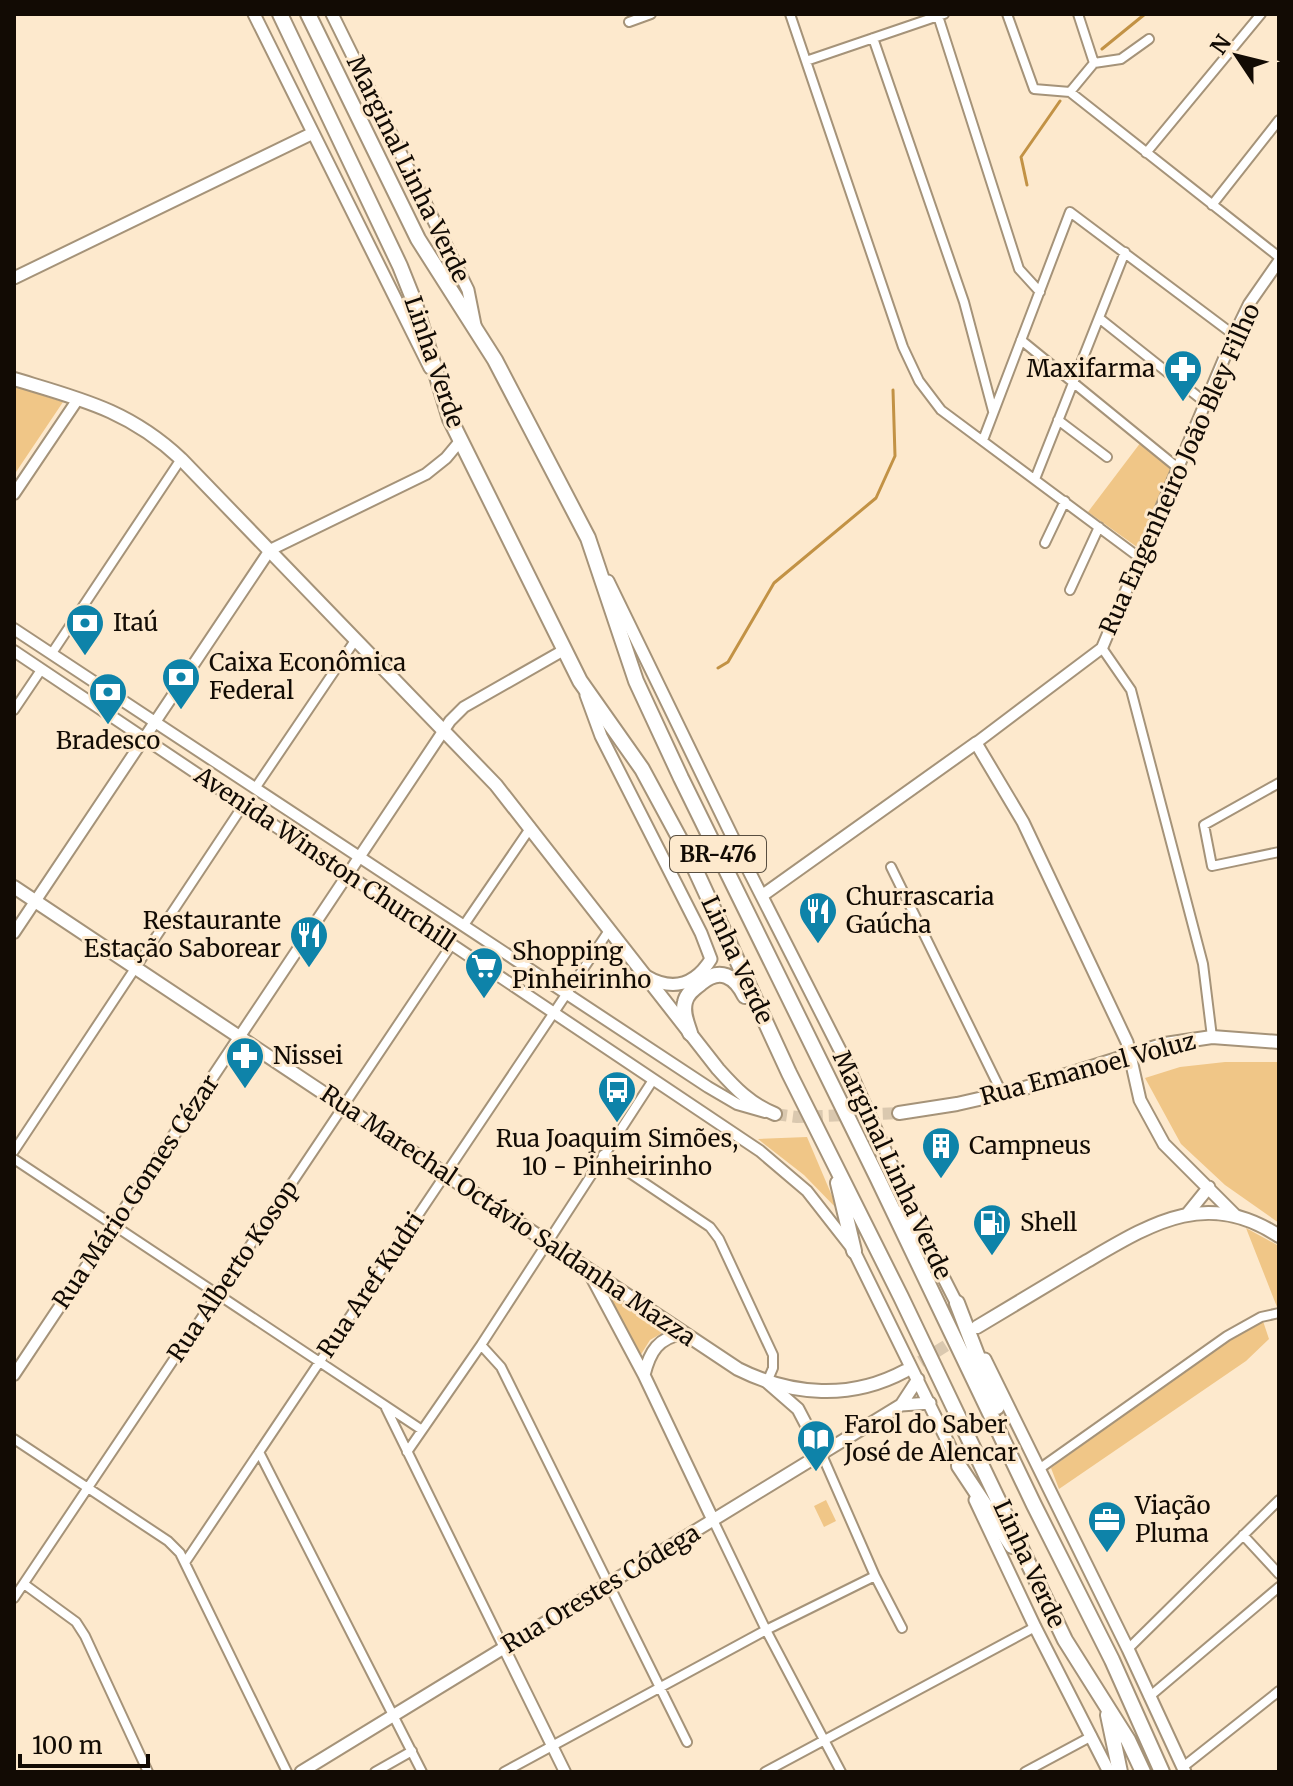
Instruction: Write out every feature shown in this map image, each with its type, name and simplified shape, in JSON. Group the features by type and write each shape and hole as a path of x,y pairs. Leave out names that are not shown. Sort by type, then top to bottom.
{"highway":[{"name":"Linha Verde","path":"280,14 400,266 437,382 461,440 564,650 580,681 652,786 689,856 789,1073 1048,1603 1079,1665 1106,1703 1143,1772"},
{"name":"Linha Verde","path":"308,14 418,239 495,360 597,558 636,681 681,778 1112,1660 1162,1772"},
{"path":"690,1033 684,1012 689,993 707,978 719,973 728,976 740,986 778,1063 789,1073"},
{"path":"833,1164 854,1251"},
{"path":"877,1177 932,1255"},
{"path":"957,1303 1034,1505"},
{"path":"959,1466 1006,1535 1029,1580 1048,1603"},
{"path":"1106,1703 1120,1772"}],"main road":[{"path":"254,14 437,382"},
{"name":"Marginal Linha Verde","path":"332,14 468,290 475,326"},
{"path":"14,278 311,134"},
{"path":"14,379 74,404 108,409 136,423 181,459 444,729 531,827 739,1093 775,1114"},
{"name":"Marginal Linha Verde","path":"597,558 845,1060 932,1255 1128,1649 1184,1770"},
{"path":"580,681 601,736 698,927 711,959 703,973 690,982 675,986 659,984 646,975"},
{"path":"976,743 1023,822 1127,1042 1135,1083 1156,1130 1164,1144 1236,1216"},
{"name":"Rua Engenheiro João Bley Filho","path":"763,895 976,743"},
{"name":"Rua Marechal Octávio Saldanha Mazza","path":"14,887 738,1369 767,1382 808,1392 859,1389 905,1371"},
{"name":"Rua Emanoel Voluz","path":"899,1113 1002,1093 1165,1044 1212,1037 1279,1042"},
{"path":"1188,1213 1209,1187"},
{"path":"977,1327 1143,1228 1169,1218 1188,1213 1236,1216 1279,1236"},
{"path":"854,1251 930,1403 1035,1627 1109,1772"},
{"path":"588,1270 644,1375 713,1520"},
{"path":"644,1375 656,1345 684,1333"},
{"name":"Rua Orestes Códega","path":"301,1772 901,1405 918,1379"},
{"path":"767,1382 798,1409 822,1455"},
{"path":"798,1409 808,1392"},
{"name":"Rua Orestes Códega","path":"901,1405 930,1403"}],"street":[{"path":"629,22 651,14"},
{"path":"790,14 908,359 919,381 941,410 1140,558"},
{"path":"1007,14 1034,89 1070,92 1279,259"},
{"path":"1078,14 1094,63"},
{"path":"1146,153 1261,14"},
{"path":"806,61 941,15 1019,269 1040,292"},
{"path":"873,38 964,302 993,413"},
{"path":"1070,92 1094,63 1121,59 1149,39"},
{"path":"1212,205 1279,120"},
{"path":"983,440 1070,212 1234,335"},
{"path":"1035,479 1125,252"},
{"name":"Rua Engenheiro João Bley Filho","path":"976,743 1102,648 1234,335 1249,304 1279,259"},
{"path":"1099,318 1206,403"},
{"path":"1021,340 1178,468"},
{"path":"14,494 74,404"},
{"path":"1058,420 1107,457"},
{"path":"14,933 270,550 426,474 446,458 461,440"},
{"path":"52,653 181,459"},
{"path":"1045,543 1065,501"},
{"path":"1070,590 1099,527"},
{"name":"Avenida Winston Churchill","path":"14,629 723,1097 775,1114"},
{"path":"256,787 356,639"},
{"path":"1102,648 1131,690 1203,964 1212,1037"},
{"name":"Rua Mário Gomes Cézar","path":"14,1375 444,729 464,707 564,650"},
{"name":"Avenida Winston Churchill","path":"14,651 760,1151 790,1175 823,1209 854,1251"},
{"path":"14,710 41,670"},
{"path":"1279,783 1204,825 1212,866 1279,852"},
{"path":"14,1151 244,804"},
{"path":"464,925 531,827"},
{"path":"891,867 1002,1093"},
{"name":"Rua Aref Kudri","path":"186,1561 610,929"},
{"name":"Rua Alberto Kosop","path":"14,1598 452,944"},
{"path":"407,1452 481,1345 653,1080"},
{"path":"603,1155 698,1217 719,1239 773,1355 773,1368 767,1382"},
{"path":"14,1159 422,1430"},
{"path":"1039,1469 1227,1336 1261,1317 1279,1313"},
{"path":"481,1345 501,1367 687,1742"},
{"path":"385,1405 565,1772"},
{"path":"14,1439 168,1541 186,1561 287,1772"},
{"path":"259,1452 422,1772"},
{"path":"822,1455 875,1576 902,1628"},
{"path":"1128,1649 1279,1500"},
{"path":"713,1520 766,1630 841,1772"},
{"path":"1243,1535 1279,1574"},
{"path":"504,1772 766,1630 875,1576"},
{"path":"24,1584 76,1622 148,1772"},
{"path":"1149,1697 1279,1587"},
{"path":"765,1772 1035,1627"},
{"path":"1184,1770 1279,1691"},
{"path":"1025,1772 1092,1736"},
{"path":"375,1772 412,1751"}],"shaded area":[{"path":"14,386 63,402 14,475"},
{"path":"1141,442 1174,467 1137,547 1088,512"},
{"path":"1225,1062 1279,1062 1279,1223 1225,1185 1181,1144 1145,1078 1180,1067"},
{"path":"807,1137 838,1210 804,1175 758,1139"},
{"path":"1246,1228 1279,1246 1277,1307"},
{"path":"606,1291 669,1329 650,1340 640,1356"},
{"path":"1263,1321 1269,1339 1246,1361 1059,1489 1051,1468 1238,1332"},
{"path":"826,1500 836,1521 824,1527 814,1506"}],"waterway":[{"path":"1102,49 1145,14"},
{"path":"1027,185 1021,157 1060,101"},
{"path":"718,668 728,662 774,583 876,498 895,456 893,390"}],"tunnel":[{"path":"775,1114 797,1117 899,1113"},
{"path":"905,1371 960,1337"}],"place":[{"name":"Maxifarma","path":"1183,403"},
{"name":"Itaú","path":"85,657"},
{"name":"Caixa Econômica Federal","path":"181,711"},
{"name":"Bradesco","path":"108,726"},
{"name":"Churrascaria Gaúcha","path":"818,945"},
{"name":"Restaurante Estação Saborear","path":"309,969"},
{"name":"Shopping Pinheirinho","path":"484,1000"},
{"name":"Nissei","path":"245,1090"},
{"name":"Rua Joaquim Simões, 10 - Pinheirinho","path":"617,1124"},
{"name":"Campneus","path":"941,1180"},
{"name":"Shell","path":"992,1257"},
{"name":"Farol do Saber José de Alencar","path":"816,1473"},
{"name":"Viação Pluma","path":"1107,1554"}]}
